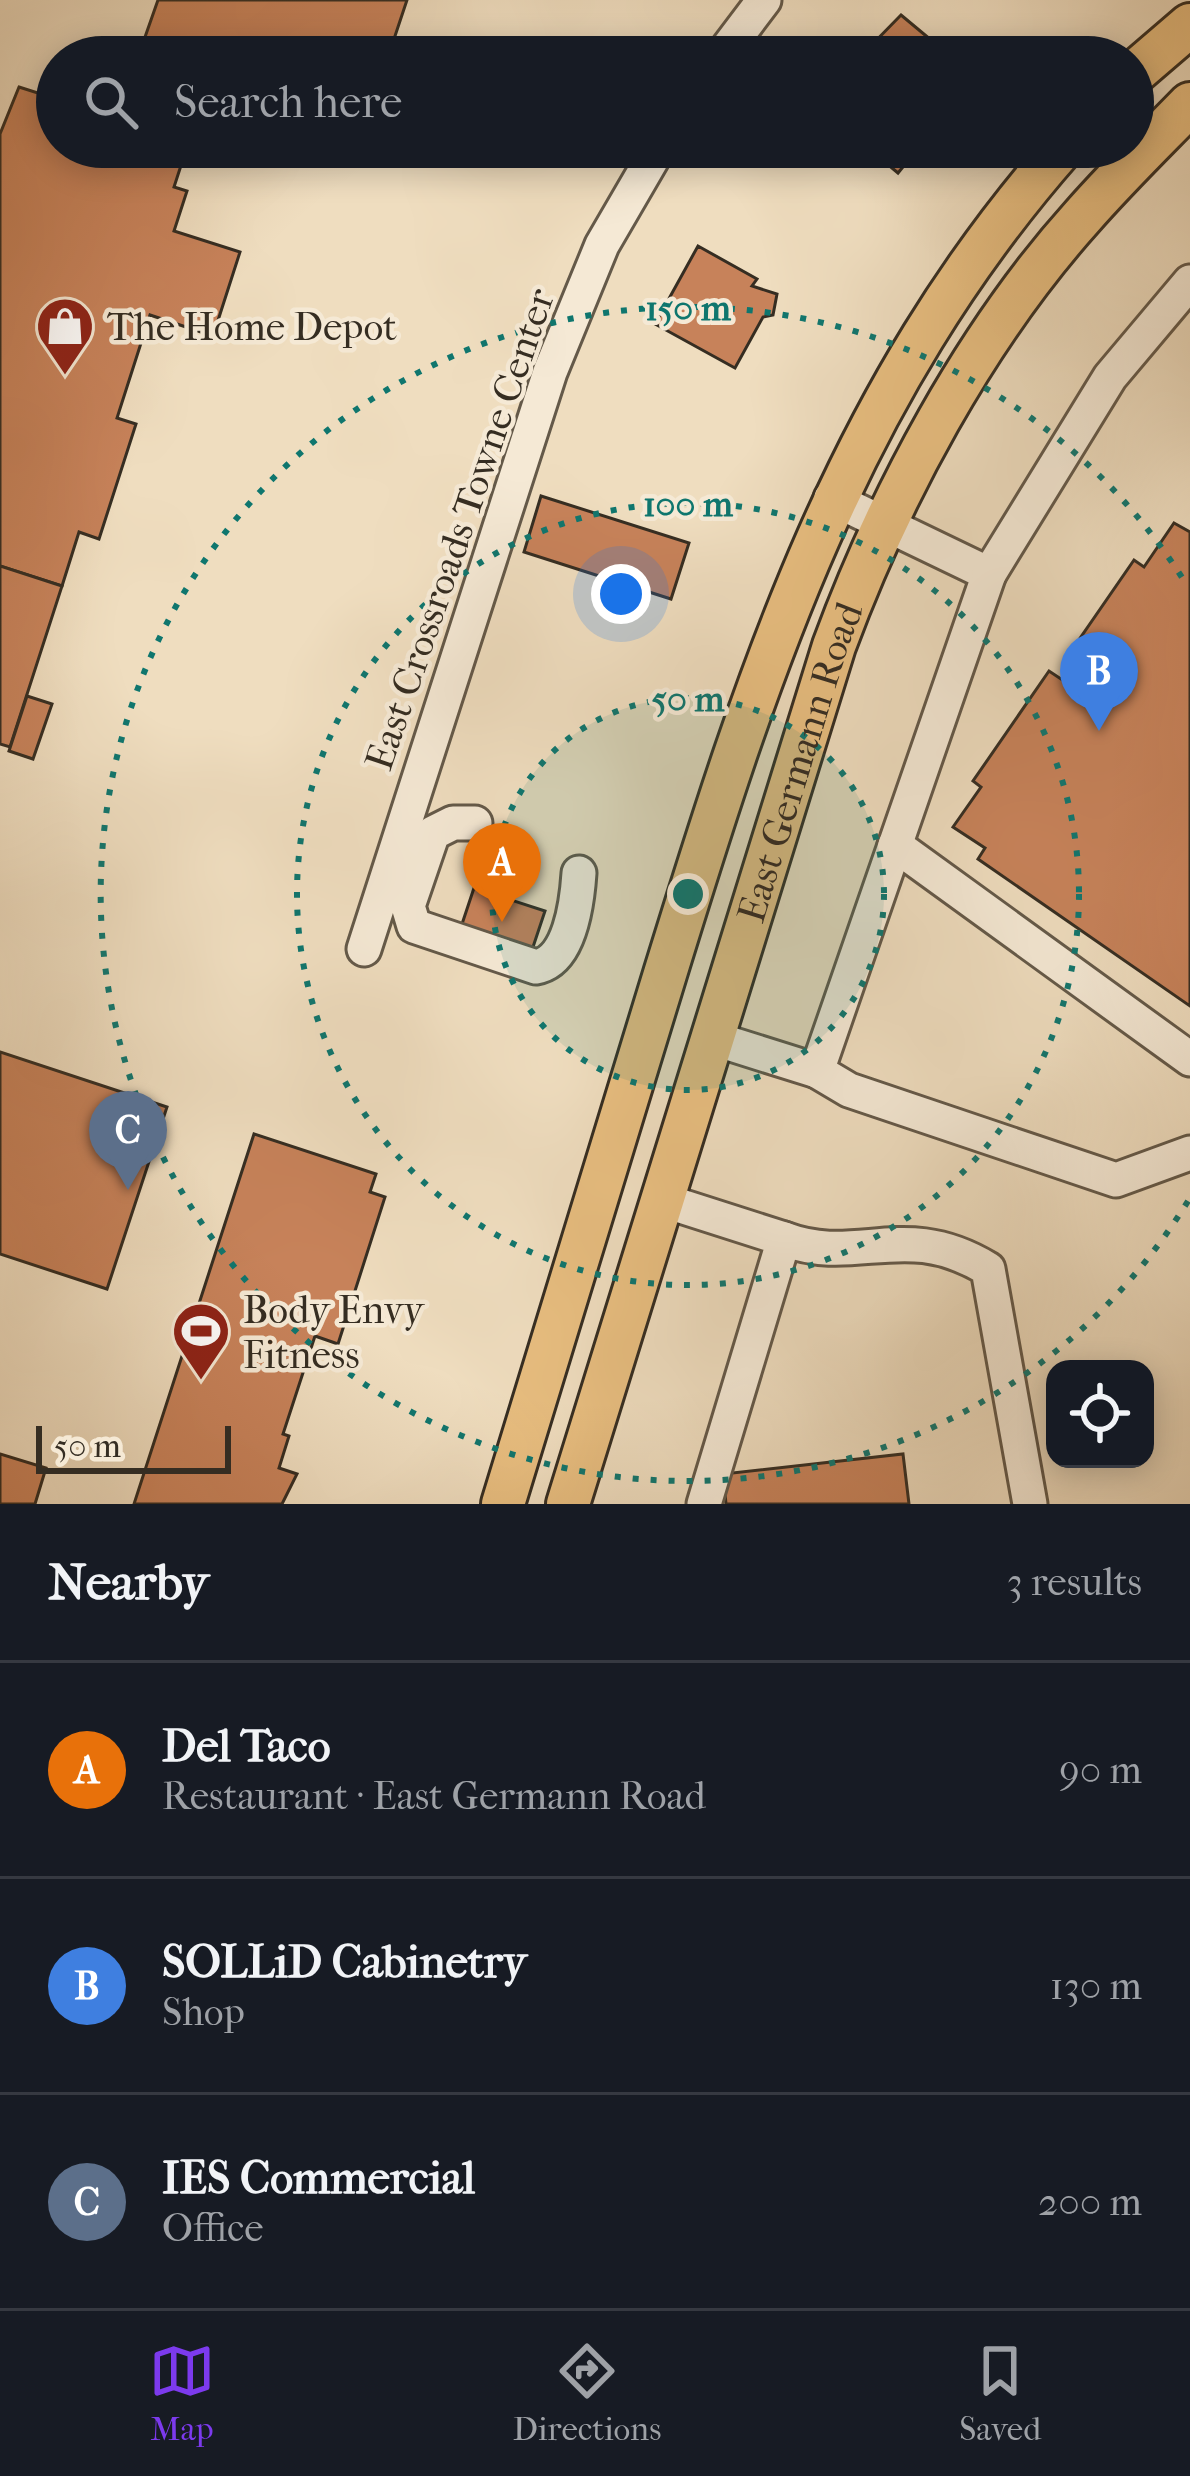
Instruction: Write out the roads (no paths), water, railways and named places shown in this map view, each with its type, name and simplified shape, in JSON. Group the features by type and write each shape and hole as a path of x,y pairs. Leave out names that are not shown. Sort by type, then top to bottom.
{"main road":[{"path":"1154,56 1190,25"},
{"name":"East Germann Road","path":"1154,142 1190,104"},
{"name":"East Germann Road","path":"503,1504 737,738 832,498 904,363 976,257 1046,168"},
{"name":"East Germann Road","path":"568,1504 834,646 884,522 1011,309 1080,219 1129,168"}],"lane":[{"path":"737,36 764,0"},
{"name":"East Crossroads Towne Center","path":"364,949 550,372 602,245 647,168"},
{"path":"818,1071 989,574 1110,377 1190,282"},
{"path":"832,498 989,574"},
{"path":"476,823 453,823 433,833 408,906 414,926 536,968 547,965 556,959 577,901 579,873"},
{"path":"896,844 1190,1060"},
{"path":"712,1038 818,1071 849,1090 1116,1180 1190,1153"},
{"path":"662,1200 809,1248 923,1242 956,1250 988,1269 1030,1504"},
{"path":"704,1504 784,1239"}],"place":[{"name":"The Home Depot","path":"65,377"},
{"name":"SOLLiD Cabinetry","path":"1099,731"},
{"name":"Del Taco","path":"502,922"},
{"name":"IES Commercial","path":"128,1190"},
{"name":"Body Envy Fitness","path":"201,1382"}]}
